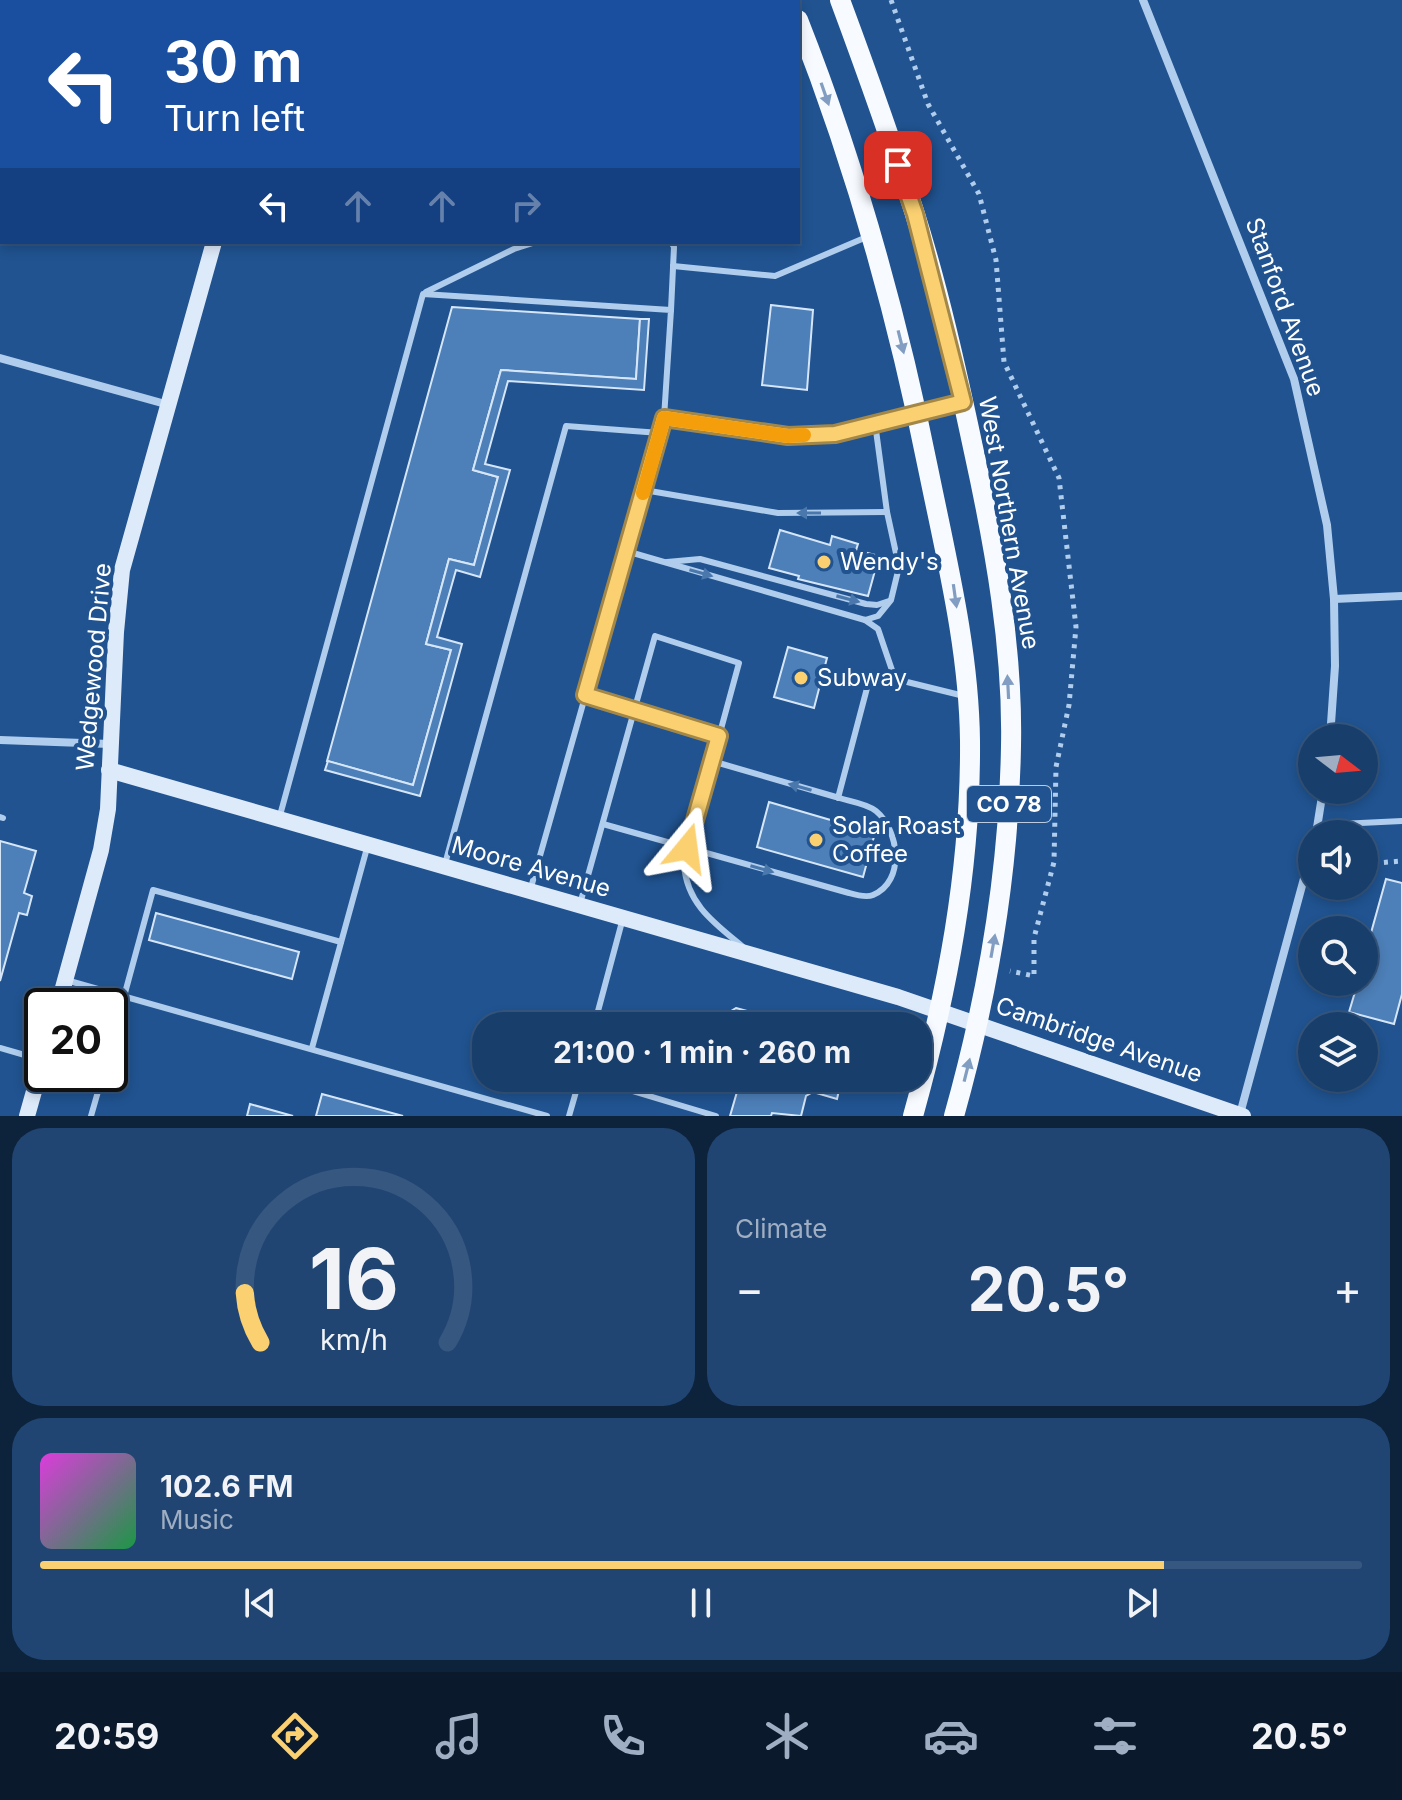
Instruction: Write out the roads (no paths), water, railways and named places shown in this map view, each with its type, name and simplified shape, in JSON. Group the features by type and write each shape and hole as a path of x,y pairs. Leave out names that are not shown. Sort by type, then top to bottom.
{"main road":[{"name":"West Northern Avenue","path":"840,0 915,214 963,402 984,500 1007,659 1011,743 1007,840 979,1023 954,1116"},
{"name":"CO 78","path":"800,31 805,60 872,235 918,413 953,581 968,697 969,813 963,871 951,957 913,1116"}],"street":[{"name":"Stanford Avenue","path":"1143,0 1294,379 1327,525 1334,599 1335,666 1331,724"},
{"name":"Wedgewood Drive","path":"63,988 101,850 108,809 122,570 213,244"},
{"path":"0,358 169,405"},
{"path":"1334,599 1402,596"},
{"path":"0,740 110,744"},
{"name":"Moore Avenue","path":"109,770 940,1010"},
{"path":"1241,1116 1298,900"},
{"name":"Cambridge Avenue","path":"940,1010 1241,1116"},
{"path":"27,1116 34,1092"}],"lane":[{"path":"673,266 775,276 872,235"},
{"path":"279,819 423,294 530,244"},
{"path":"530,891 664,418 672,244"},
{"path":"423,294 671,310"},
{"path":"664,418 788,436 835,434 963,402"},
{"path":"865,620 878,616 891,600 899,567 887,512 875,423"},
{"path":"444,866 566,426 660,433"},
{"path":"644,490 778,513 887,512"},
{"path":"626,551 865,620 878,629 895,679"},
{"path":"664,562 700,559 866,604 877,605 891,600"},
{"path":"580,906 655,636 739,663 684,865 685,882 693,900 713,922 754,956"},
{"path":"838,798 871,673 968,697"},
{"path":"585,695 719,736"},
{"path":"603,824 849,893 874,895 884,886 892,873 897,853 893,831 875,809 712,761"},
{"path":"1378,824 1402,821"},
{"path":"312,1048 368,844"},
{"path":"126,988 153,890 341,942"},
{"path":"598,1012 623,918"},
{"path":"65,980 94,988"},
{"path":"128,997 547,1116"},
{"path":"0,1048 24,1055"},
{"path":"91,1116 98,1092"},
{"path":"569,1116 576,1092"},
{"path":"636,1092 716,1116"}],"place":[{"name":"Wendy's","path":"824,562"},
{"name":"Subway","path":"801,678"},
{"name":"Solar Roast Coffee","path":"816,840"}]}
